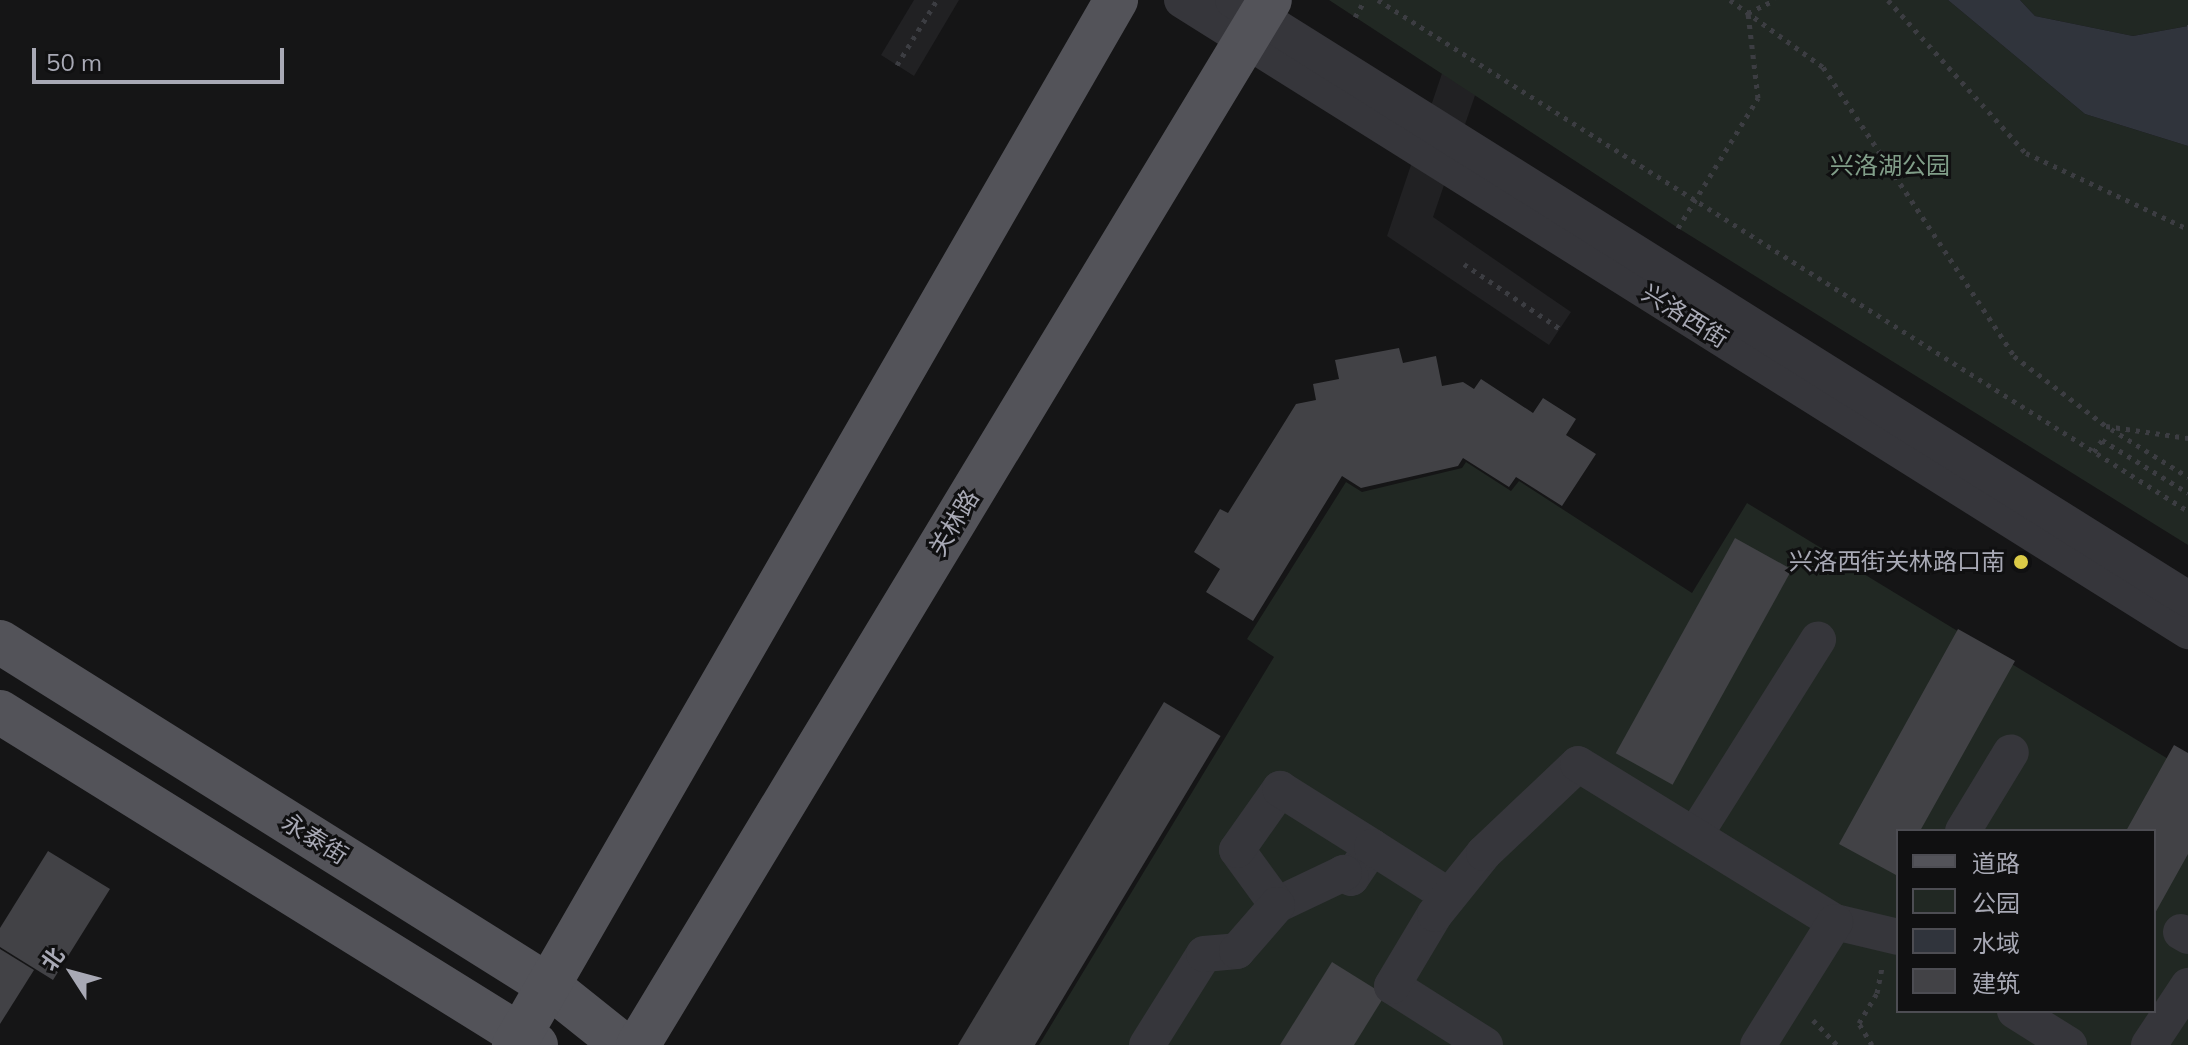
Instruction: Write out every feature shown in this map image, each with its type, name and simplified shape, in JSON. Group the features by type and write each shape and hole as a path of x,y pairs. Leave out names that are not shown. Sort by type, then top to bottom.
{"main road":[{"path":"0,712 523,1043 549,986 1116,0"},
{"name":"关林路","path":"638,1045 1252,14"},
{"name":"永泰街","path":"0,642 549,986 623,1045"}],"street":[{"name":"兴洛西街","path":"1182,0 1252,14 2188,599"},
{"name":"兴洛西街","path":"1252,14 2188,631"},
{"path":"1695,835 1818,640"},
{"path":"1964,829 2011,752"},
{"path":"1472,1042 1392,986 1449,896 1484,853 1578,764 1835,922 1894,935"},
{"path":"1277,905 1237,850 1280,789 1449,896"},
{"path":"1147,1045 1204,954 1237,951 1277,905 1344,873 1351,878 1372,847"},
{"path":"1758,1045 1835,922"},
{"path":"2149,1045 2188,986"},
{"path":"2018,1013 2069,1045"}],"path":[{"path":"897,65 937,0"},
{"path":"1355,17 1365,0"},
{"path":"1378,0 2188,511"},
{"path":"1730,0 1823,67 2014,356 2106,426 2188,477"},
{"path":"1748,13 1775,0"},
{"path":"1888,0 2026,153 2186,229 2188,222"},
{"path":"1678,228 1758,98 1748,13"},
{"path":"1464,264 1559,328"},
{"path":"2106,426 2188,438"},
{"path":"2094,452 2102,440 2188,493"},
{"path":"1872,1045 1859,1023 1877,993 1894,935"}],"shaded area":[{"path":"914,0 959,0 914,76 881,55"},
{"path":"1508,0 1433,217 1571,312 1549,345 1387,236 1456,32"}],"green space":[{"name":"兴洛湖公园","path":"1329,0 1948,0 2085,114 2188,146 2188,545 1678,228"},
{"path":"2020,0 2188,0 2188,26 2133,36 2035,16"},
{"path":"1466,462 1511,491 1519,481 1692,593 1747,503 2188,771 2188,1045 1039,1045 1274,657 1247,639 1346,482 1362,492 1462,468"}],"water":[{"path":"1948,0 2020,0 2035,16 2133,36 2188,26 2188,146 2085,114"}],"building":[{"path":"1399,348 1403,363 1436,356 1442,386 1463,382 1474,389 1481,379 1533,413 1543,398 1576,419 1566,435 1596,454 1562,506 1516,477 1509,487 1463,458 1458,466 1361,488 1342,476 1253,621 1206,592 1220,569 1194,552 1220,509 1228,513 1296,404 1316,400 1313,384 1339,379 1335,360"},
{"path":"1735,538 1792,570 1673,785 1616,753"},
{"path":"1958,629 2015,661 1921,829 1896,829 1896,875 1839,844"},
{"path":"1164,702 1221,736 1035,1045 958,1045"},
{"path":"2174,745 2188,753 2188,854 2156,911 2156,829 2127,829"},
{"path":"48,851 110,889 53,980 0,947 0,928"},
{"path":"0,949 34,970 0,1024"},
{"path":"1332,962 1385,995 1354,1045 1280,1045"}],"place":[{"name":"兴洛西街关林路口南","path":"2021,562"}]}
